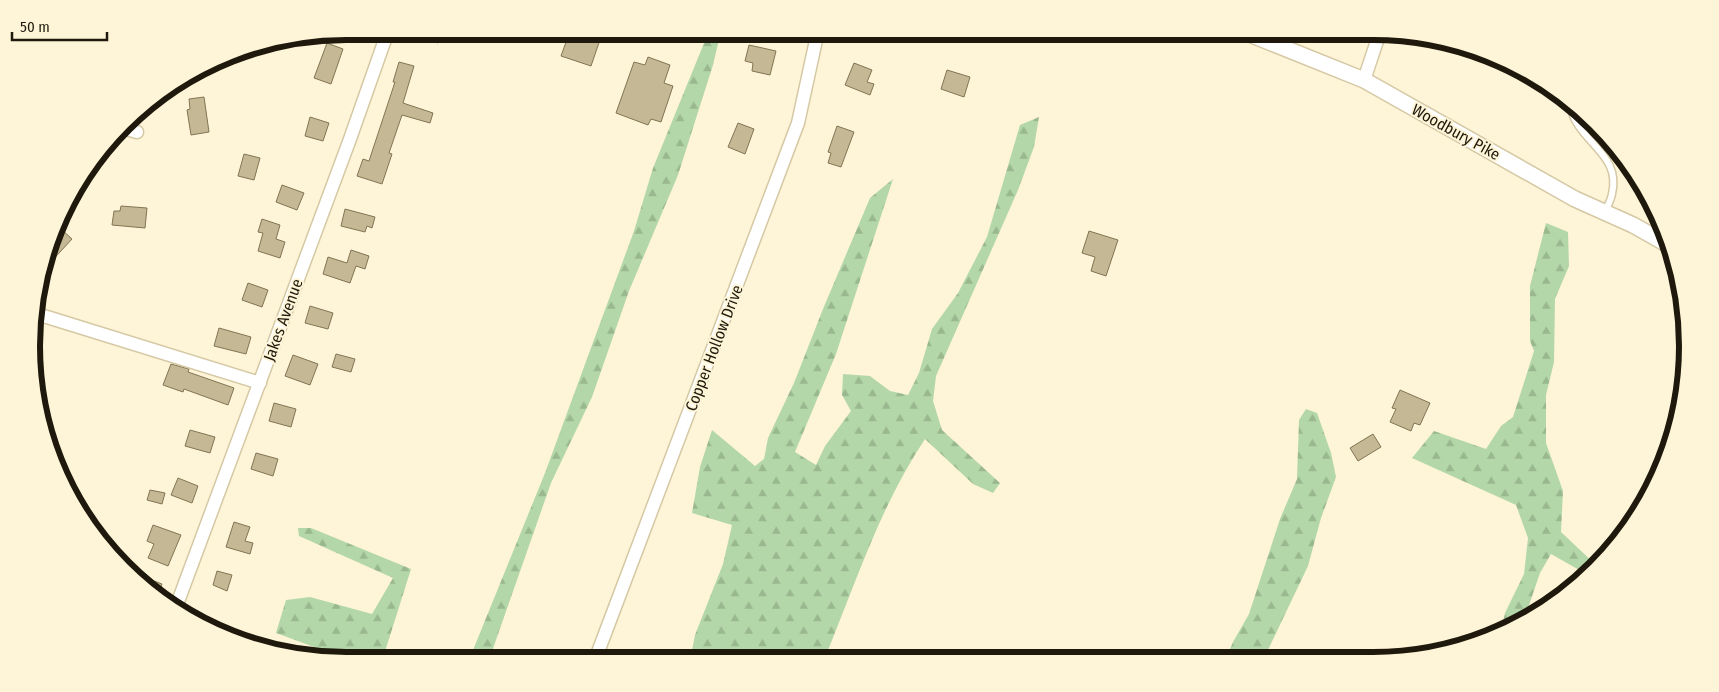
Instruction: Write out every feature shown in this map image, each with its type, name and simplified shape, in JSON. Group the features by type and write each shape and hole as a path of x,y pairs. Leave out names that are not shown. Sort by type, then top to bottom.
{"street":[{"name":"Jakes Avenue","path":"178,601 385,40"},
{"name":"Copper Hollow Drive","path":"599,652 798,123 816,40"},
{"name":"Woodbury Pike","path":"1264,40 1364,80 1575,199 1634,225 1660,239"},
{"path":"1364,80 1377,40"},
{"path":"130,130 137,132"},
{"path":"42,315 260,383"}],"lane":[{"path":"1572,113 1578,125 1602,151 1609,164 1613,180 1612,195 1605,212"}],"green space":[{"path":"705,40 719,40 713,65 678,175 629,291 592,397 551,483 492,652 472,652 545,473 634,231 653,168"},
{"path":"1039,117 1034,147 1018,190 936,376 933,401 942,430 1000,483 993,493 973,484 925,439 881,519 827,652 692,652 695,635 723,564 732,525 692,513 700,467 712,430 755,466 764,459 768,438 794,383 870,198 893,179 836,354 795,452 816,465 825,446 851,411 842,395 843,374 870,376 890,391 908,395 919,373 932,329 958,293 987,237 1020,125"},
{"path":"1546,223 1568,232 1569,266 1555,299 1554,362 1546,395 1546,443 1563,491 1561,532 1591,560 1580,571 1551,554 1540,573 1527,610 1503,622 1505,613 1524,574 1528,538 1516,505 1412,458 1434,431 1486,449 1501,426 1513,417 1534,351 1530,341 1530,286"},
{"path":"1306,409 1317,413 1331,453 1336,477 1321,518 1308,566 1268,652 1229,652 1249,614 1280,519 1297,479 1299,420"},
{"path":"298,528 311,528 411,569 385,652 325,651 276,633 286,600 310,597 372,614 393,578 299,536"}],"building":[{"path":"567,40 600,40 591,66 561,56"},
{"path":"327,43 343,49 331,84 314,78"},
{"path":"749,45 776,51 770,75 752,71 753,63 745,61"},
{"path":"648,57 670,65 664,83 673,86 661,122 651,119 648,125 616,113 634,62 645,65"},
{"path":"399,62 414,66 403,103 433,113 430,123 402,115 389,153 392,154 382,184 357,176 363,159 369,161 395,82 393,82"},
{"path":"854,63 872,70 867,82 874,84 870,95 845,85"},
{"path":"947,70 970,77 964,97 941,89"},
{"path":"204,97 209,132 191,135 187,110 190,109 189,99"},
{"path":"310,117 329,123 323,141 305,136"},
{"path":"738,123 754,129 745,154 728,147"},
{"path":"837,126 854,132 841,167 828,163 831,153 828,152"},
{"path":"244,154 260,158 254,180 238,176"},
{"path":"282,185 304,193 297,210 276,202"},
{"path":"121,206 147,208 145,228 112,225 114,211 120,211"},
{"path":"345,209 375,217 372,228 367,226 365,232 341,226"},
{"path":"262,219 280,225 276,239 285,242 280,258 258,251 263,233 258,232"},
{"path":"63,230 72,239 52,261"},
{"path":"1089,231 1118,240 1106,276 1091,271 1095,257 1082,253"},
{"path":"351,250 369,256 365,269 356,266 350,283 323,274 328,257 347,263"},
{"path":"248,283 268,290 262,307 242,300"},
{"path":"310,306 333,313 328,329 305,323"},
{"path":"219,328 251,337 246,354 214,346"},
{"path":"336,354 355,359 351,372 332,367"},
{"path":"293,355 318,364 310,385 285,376"},
{"path":"171,364 189,369 188,372 234,388 228,405 184,389 183,392 163,385"},
{"path":"1400,390 1430,403 1420,425 1414,423 1411,431 1390,422 1396,409 1392,408"},
{"path":"274,403 296,409 291,427 269,421"},
{"path":"190,430 215,437 210,453 185,446"},
{"path":"1373,434 1381,447 1358,461 1350,448"},
{"path":"256,453 278,459 273,476 251,469"},
{"path":"178,478 198,486 192,503 171,495"},
{"path":"150,490 165,493 162,504 147,500"},
{"path":"234,522 250,527 245,541 253,543 250,554 226,547"},
{"path":"153,525 181,535 168,566 148,558 154,544 147,541"},
{"path":"217,571 232,575 227,591 213,585"},
{"path":"146,578 162,584 160,589"}]}
